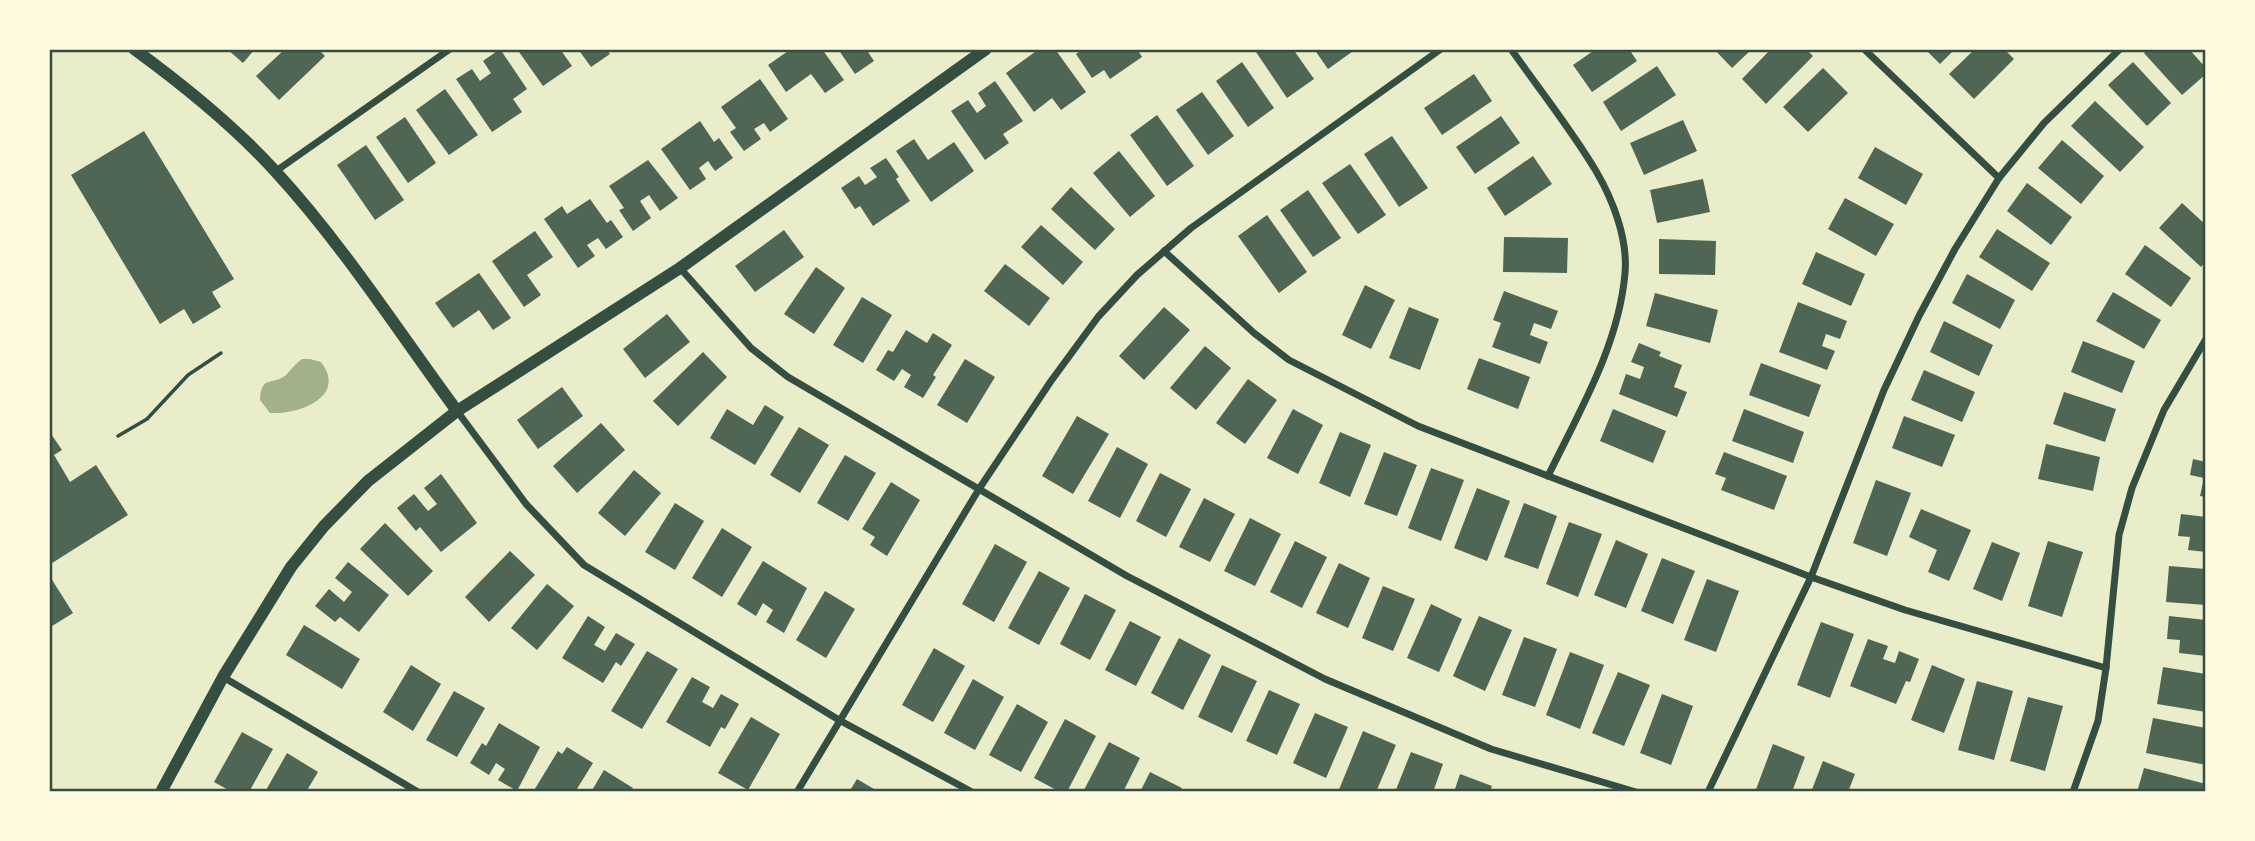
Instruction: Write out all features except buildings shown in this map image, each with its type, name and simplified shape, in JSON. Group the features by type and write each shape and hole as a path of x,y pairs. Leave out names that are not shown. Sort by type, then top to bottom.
{"street":[{"path":"134,49 165,71 275,171 340,250 526,504 584,565 839,720 972,792"},
{"path":"275,171 450,49"},
{"path":"161,792 223,677 291,567 324,526 368,481 457,411 680,268 986,49"},
{"path":"797,792 979,489 1051,381 1098,317 1137,275 1191,228 1441,49"},
{"path":"1511,49 1597,172 1623,239 1625,272 1621,297 1600,369 1548,476"},
{"path":"1864,49 1999,177"},
{"path":"1708,792 1811,577 1884,390 1955,249 1999,177 2044,123 2120,49"},
{"path":"1164,251 1254,333 1289,360 1418,426 1811,577 1905,610 2106,668"},
{"path":"680,268 751,348 788,377 1127,576 1325,679 1491,749 1636,792"},
{"path":"2073,792 2098,721 2119,535 2132,488 2164,410 2206,339"},
{"path":"223,677 418,792"}],"path":[{"path":"118,436 147,419 188,375 221,353"}],"shaded area":[{"path":"302,359 321,362 328,374 328,385 324,394 306,407 270,413 260,400 263,387 268,382 286,375"}]}
